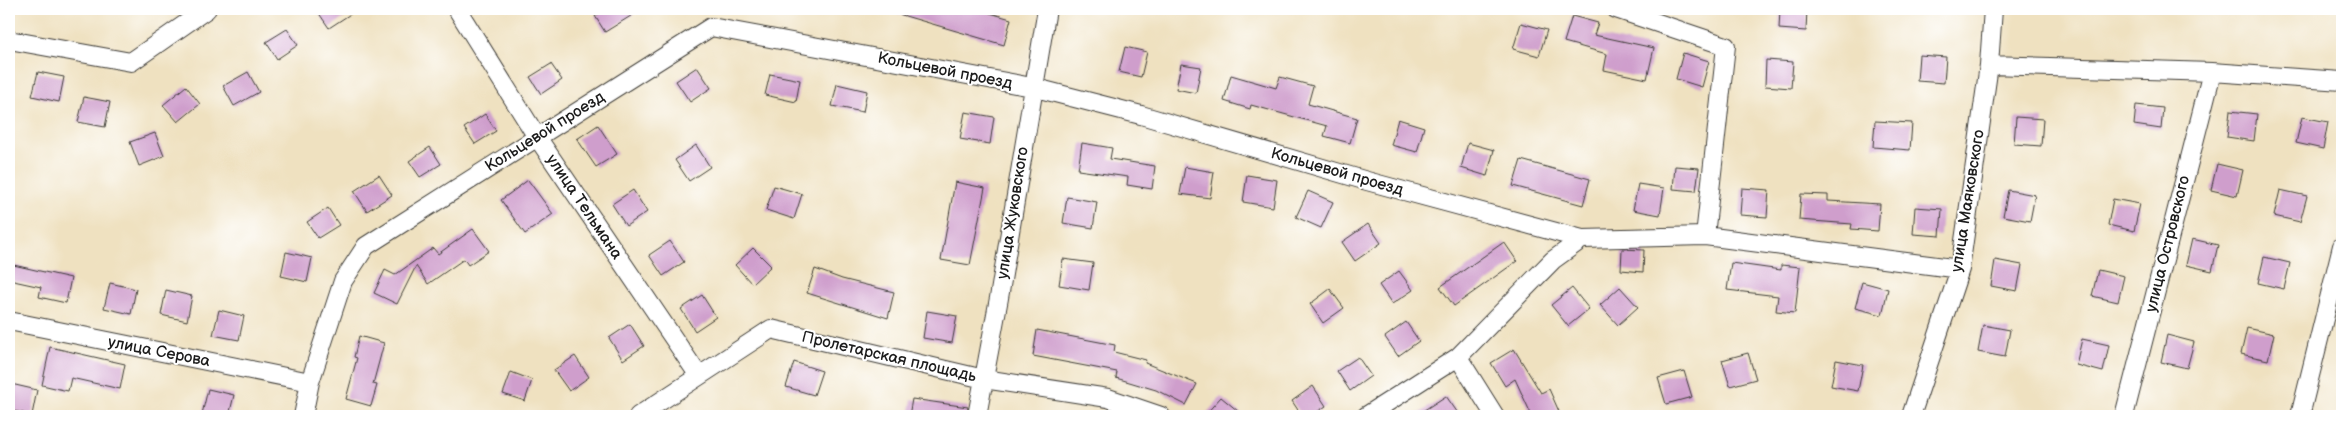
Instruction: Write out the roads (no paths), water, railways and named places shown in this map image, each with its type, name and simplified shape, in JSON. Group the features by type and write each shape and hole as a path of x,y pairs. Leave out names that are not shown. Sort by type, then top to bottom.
{"street":[{"path":"9,40 131,62 207,9"},
{"name":"улица Тельмана","path":"457,9 537,137 699,376"},
{"name":"улица Жуковского","path":"976,416 999,298 1032,88 1047,9"},
{"path":"1616,9 1726,46 1704,236"},
{"name":"улица Маяковского","path":"1911,416 1960,269 1989,65 1993,9"},
{"name":"Кольцевой проезд","path":"303,416 310,382 343,281 366,246 711,27 1032,88 1141,115 1367,181 1582,239 1704,236 1960,269"},
{"path":"1989,65 2212,72 2342,81"},
{"name":"улица Островского","path":"2124,416 2212,72"},
{"path":"1366,416 1458,357 1553,260 1582,239"},
{"path":"2300,416 2342,246"},
{"name":"улица Серова","path":"9,321 310,382"},
{"name":"Пролетарская площадь","path":"638,416 771,329 984,379 1108,398 1161,416"},
{"path":"1458,357 1495,416"}]}
